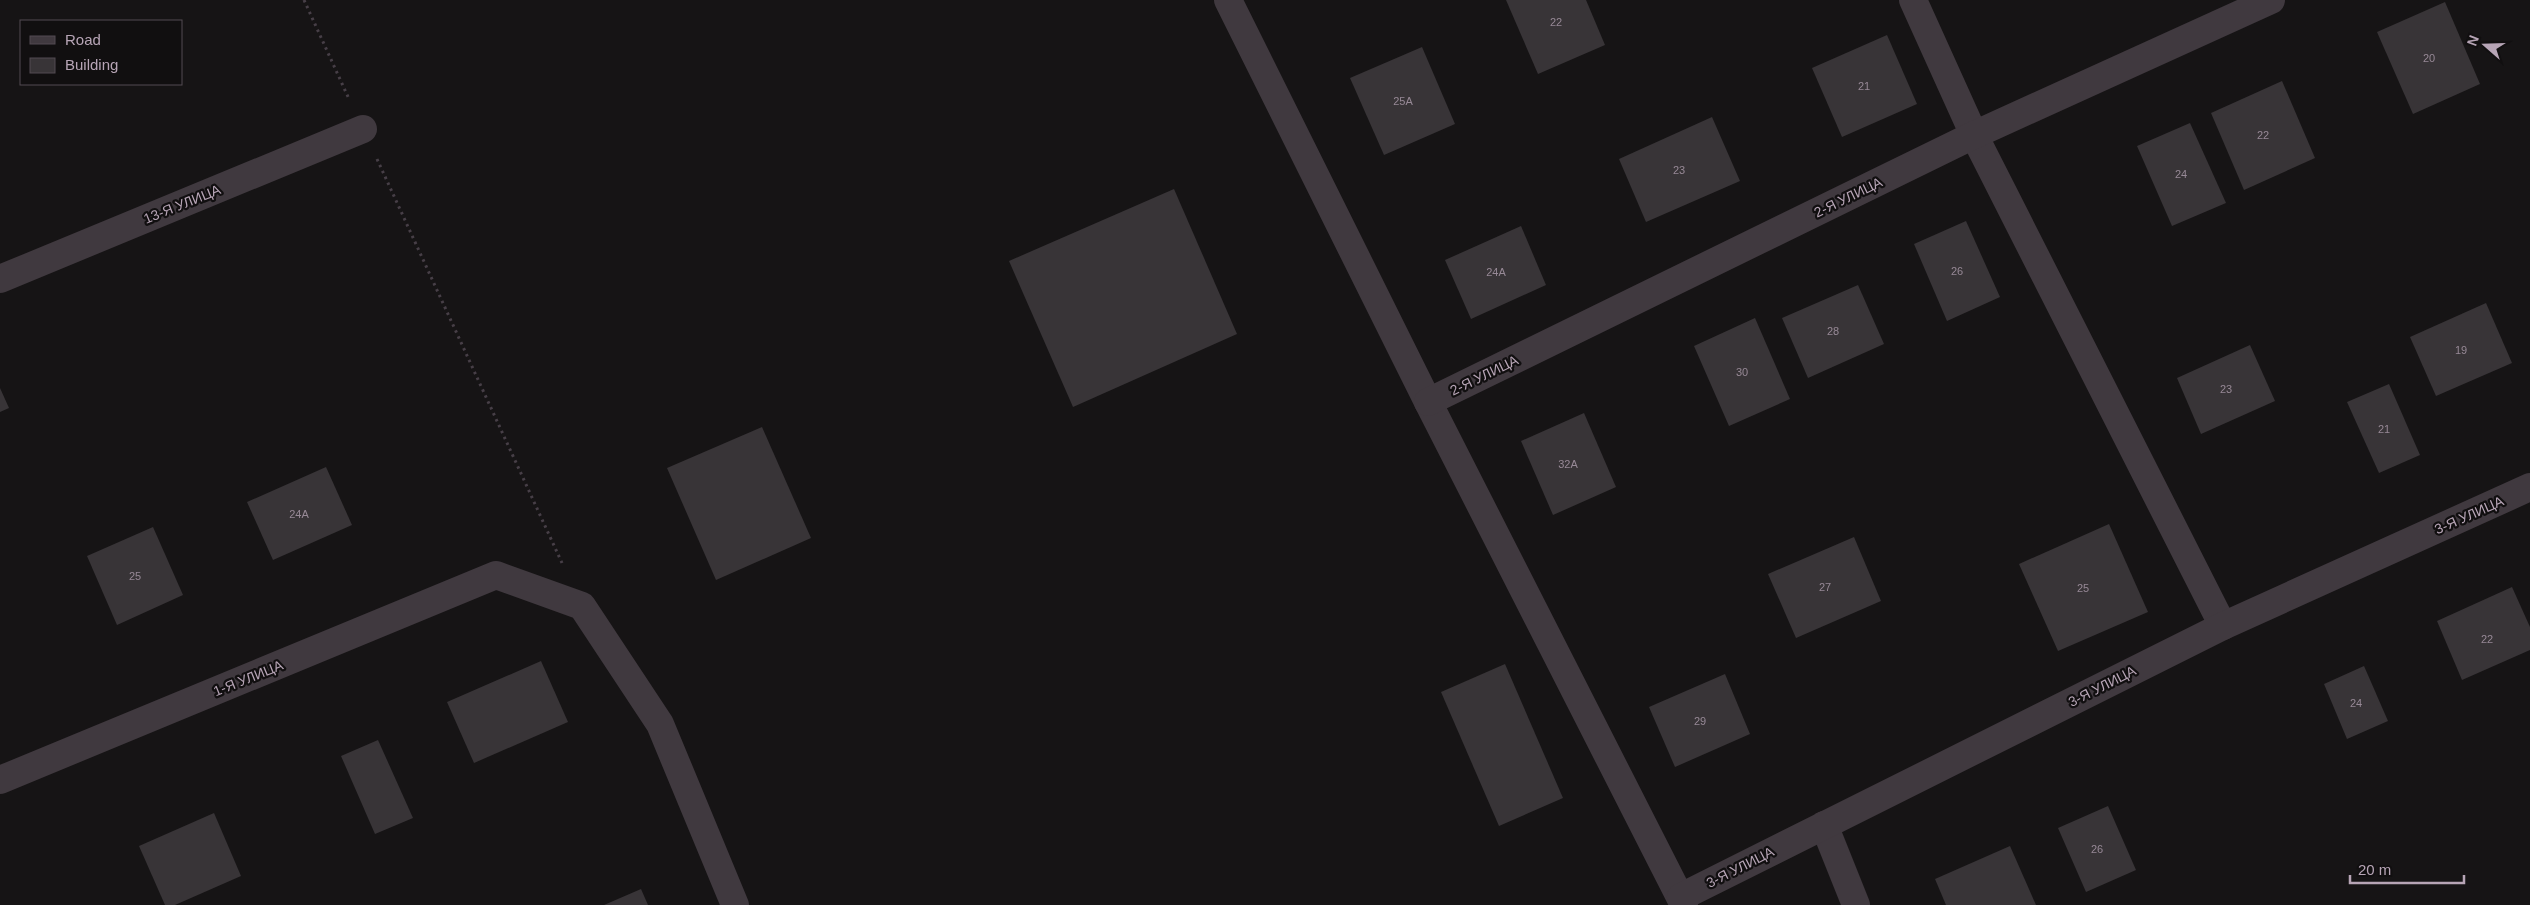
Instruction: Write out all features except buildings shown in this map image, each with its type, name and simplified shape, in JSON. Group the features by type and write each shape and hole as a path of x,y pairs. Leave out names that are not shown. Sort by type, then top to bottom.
{"street":[{"path":"1228,0 1428,402 1682,901"},
{"path":"1913,0 1974,135 2223,626"},
{"name":"2-Я УЛИЦА","path":"1428,402 1974,135 2271,0"},
{"name":"13-Я УЛИЦА","path":"0,280 363,129"},
{"name":"3-Я УЛИЦА","path":"1682,901 1824,825 2223,626 2530,487"},
{"name":"1-Я УЛИЦА","path":"0,780 496,575 582,606"},
{"path":"582,606 660,724 735,905"},
{"path":"1824,825 1856,905"}],"path":[{"path":"304,0 582,606"}]}
